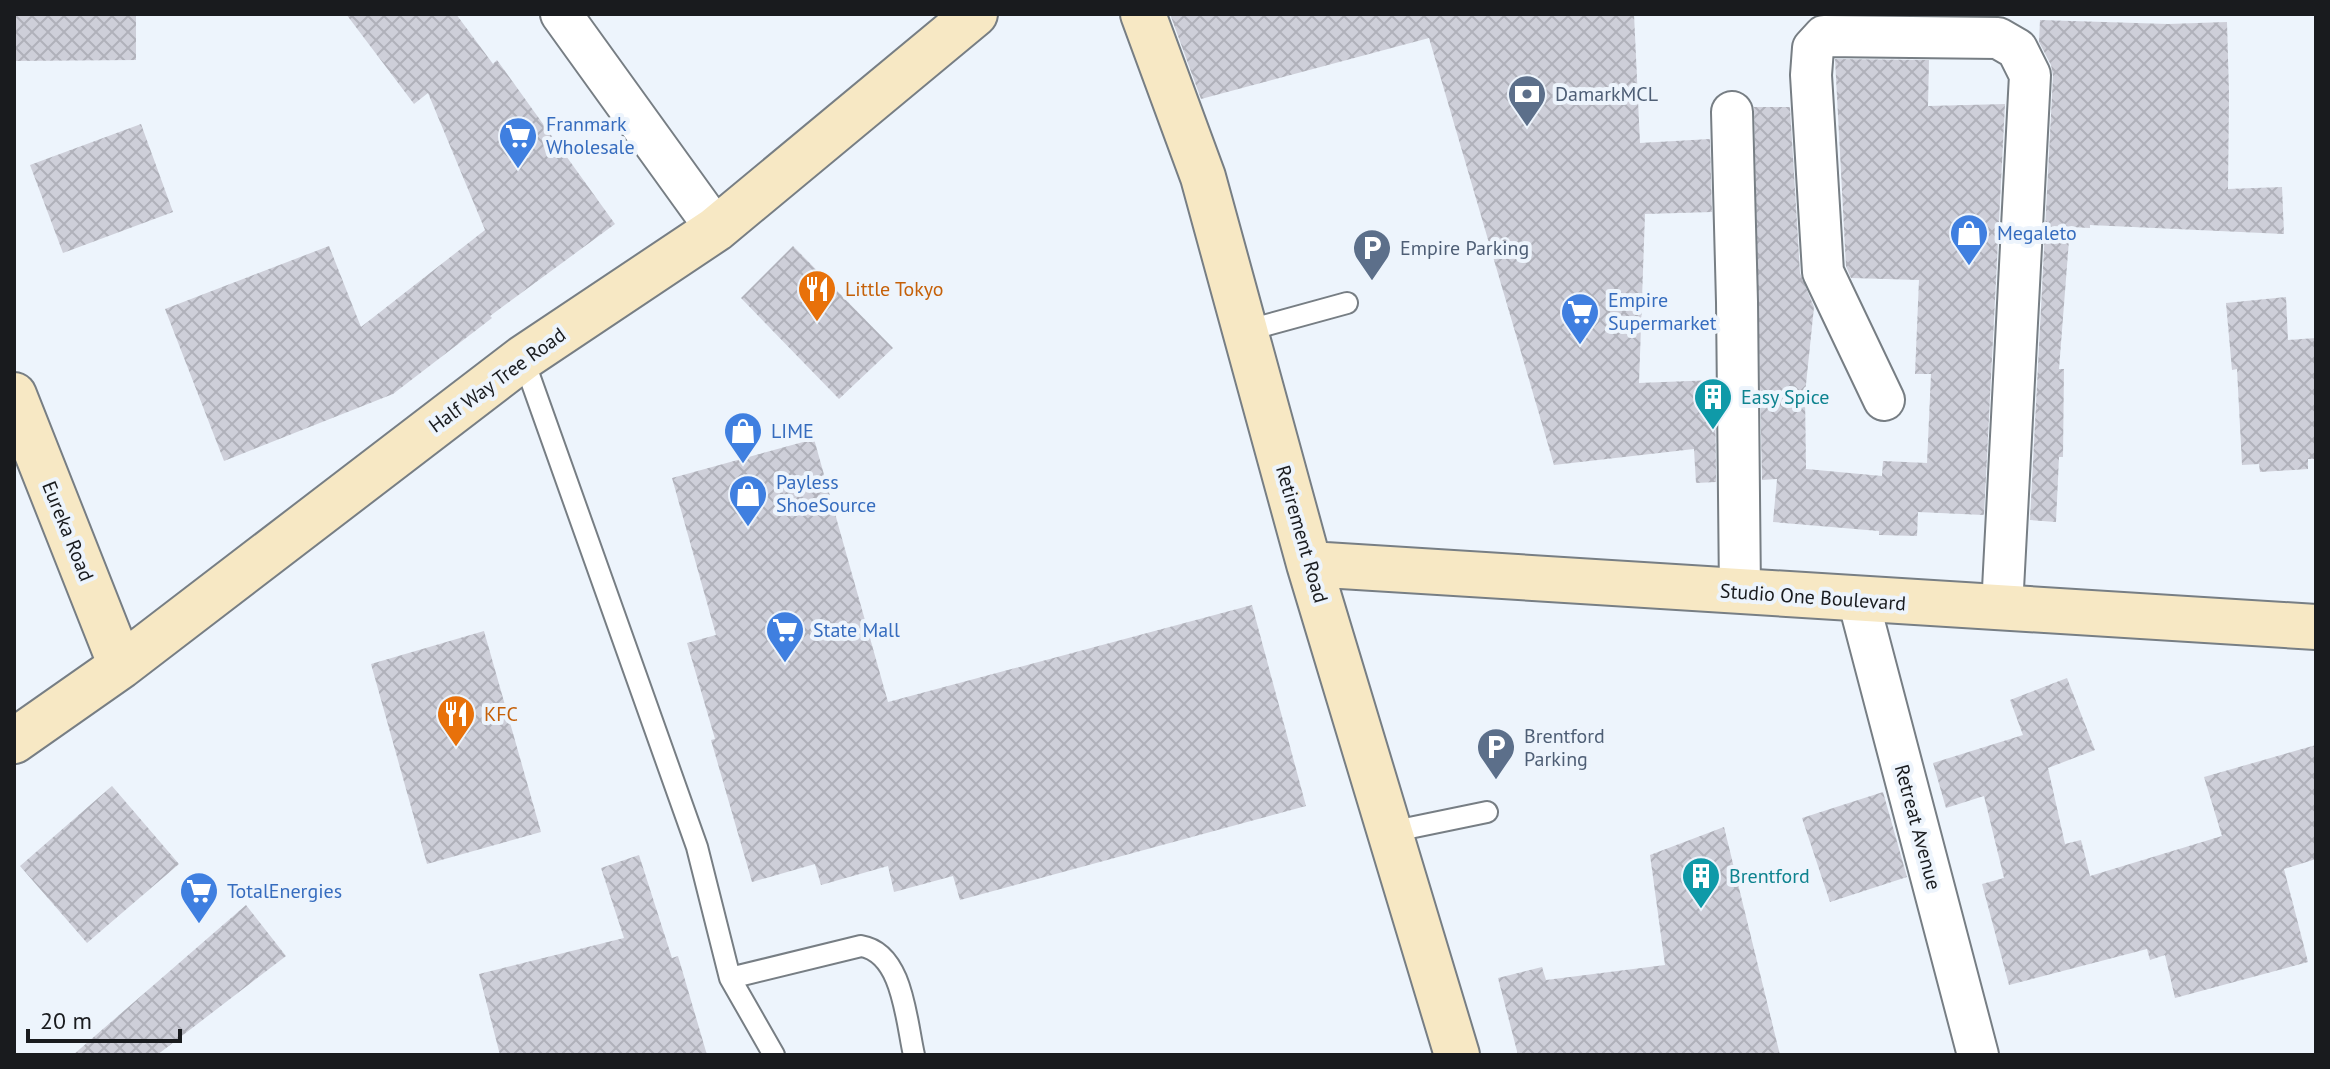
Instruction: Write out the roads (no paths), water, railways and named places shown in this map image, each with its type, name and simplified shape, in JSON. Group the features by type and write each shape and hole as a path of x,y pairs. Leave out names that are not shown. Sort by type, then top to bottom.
{"main road":[{"name":"Half Way Tree Road","path":"14,741 121,666 523,358 716,229 975,14"},
{"name":"Retirement Road","path":"1143,14 1203,177 1309,564 1457,1055"},
{"name":"Eureka Road","path":"14,395 121,666"},
{"name":"Studio One Boulevard","path":"1309,564 2316,627"}],"street":[{"path":"561,14 716,229"},
{"path":"1884,400 1823,272 1811,75 1813,48 1824,36 1998,38 2017,49 2030,75 2002,608"},
{"path":"1732,112 1740,592"},
{"name":"Retreat Avenue","path":"1858,599 1978,1055"}],"lane":[{"path":"1245,331 1347,303"},
{"path":"523,358 697,847 730,978 774,1055"},
{"path":"1390,832 1487,812"},
{"path":"730,978 861,946 868,947 882,954 892,966 914,1055"}],"place":[{"name":"DamarkMCL","path":"1527,128"},
{"name":"Franmark Wholesale","path":"518,170"},
{"name":"Megaleto","path":"1969,267"},
{"name":"Empire Parking","path":"1372,282"},
{"name":"Little Tokyo","path":"817,323"},
{"name":"Empire Supermarket","path":"1580,346"},
{"name":"Easy Spice","path":"1713,431"},
{"name":"LIME","path":"743,465"},
{"name":"Payless ShoeSource","path":"748,528"},
{"name":"State Mall","path":"785,664"},
{"name":"KFC","path":"456,748"},
{"name":"Brentford Parking","path":"1496,781"},
{"name":"Brentford","path":"1701,910"},
{"name":"TotalEnergies","path":"199,925"}]}
